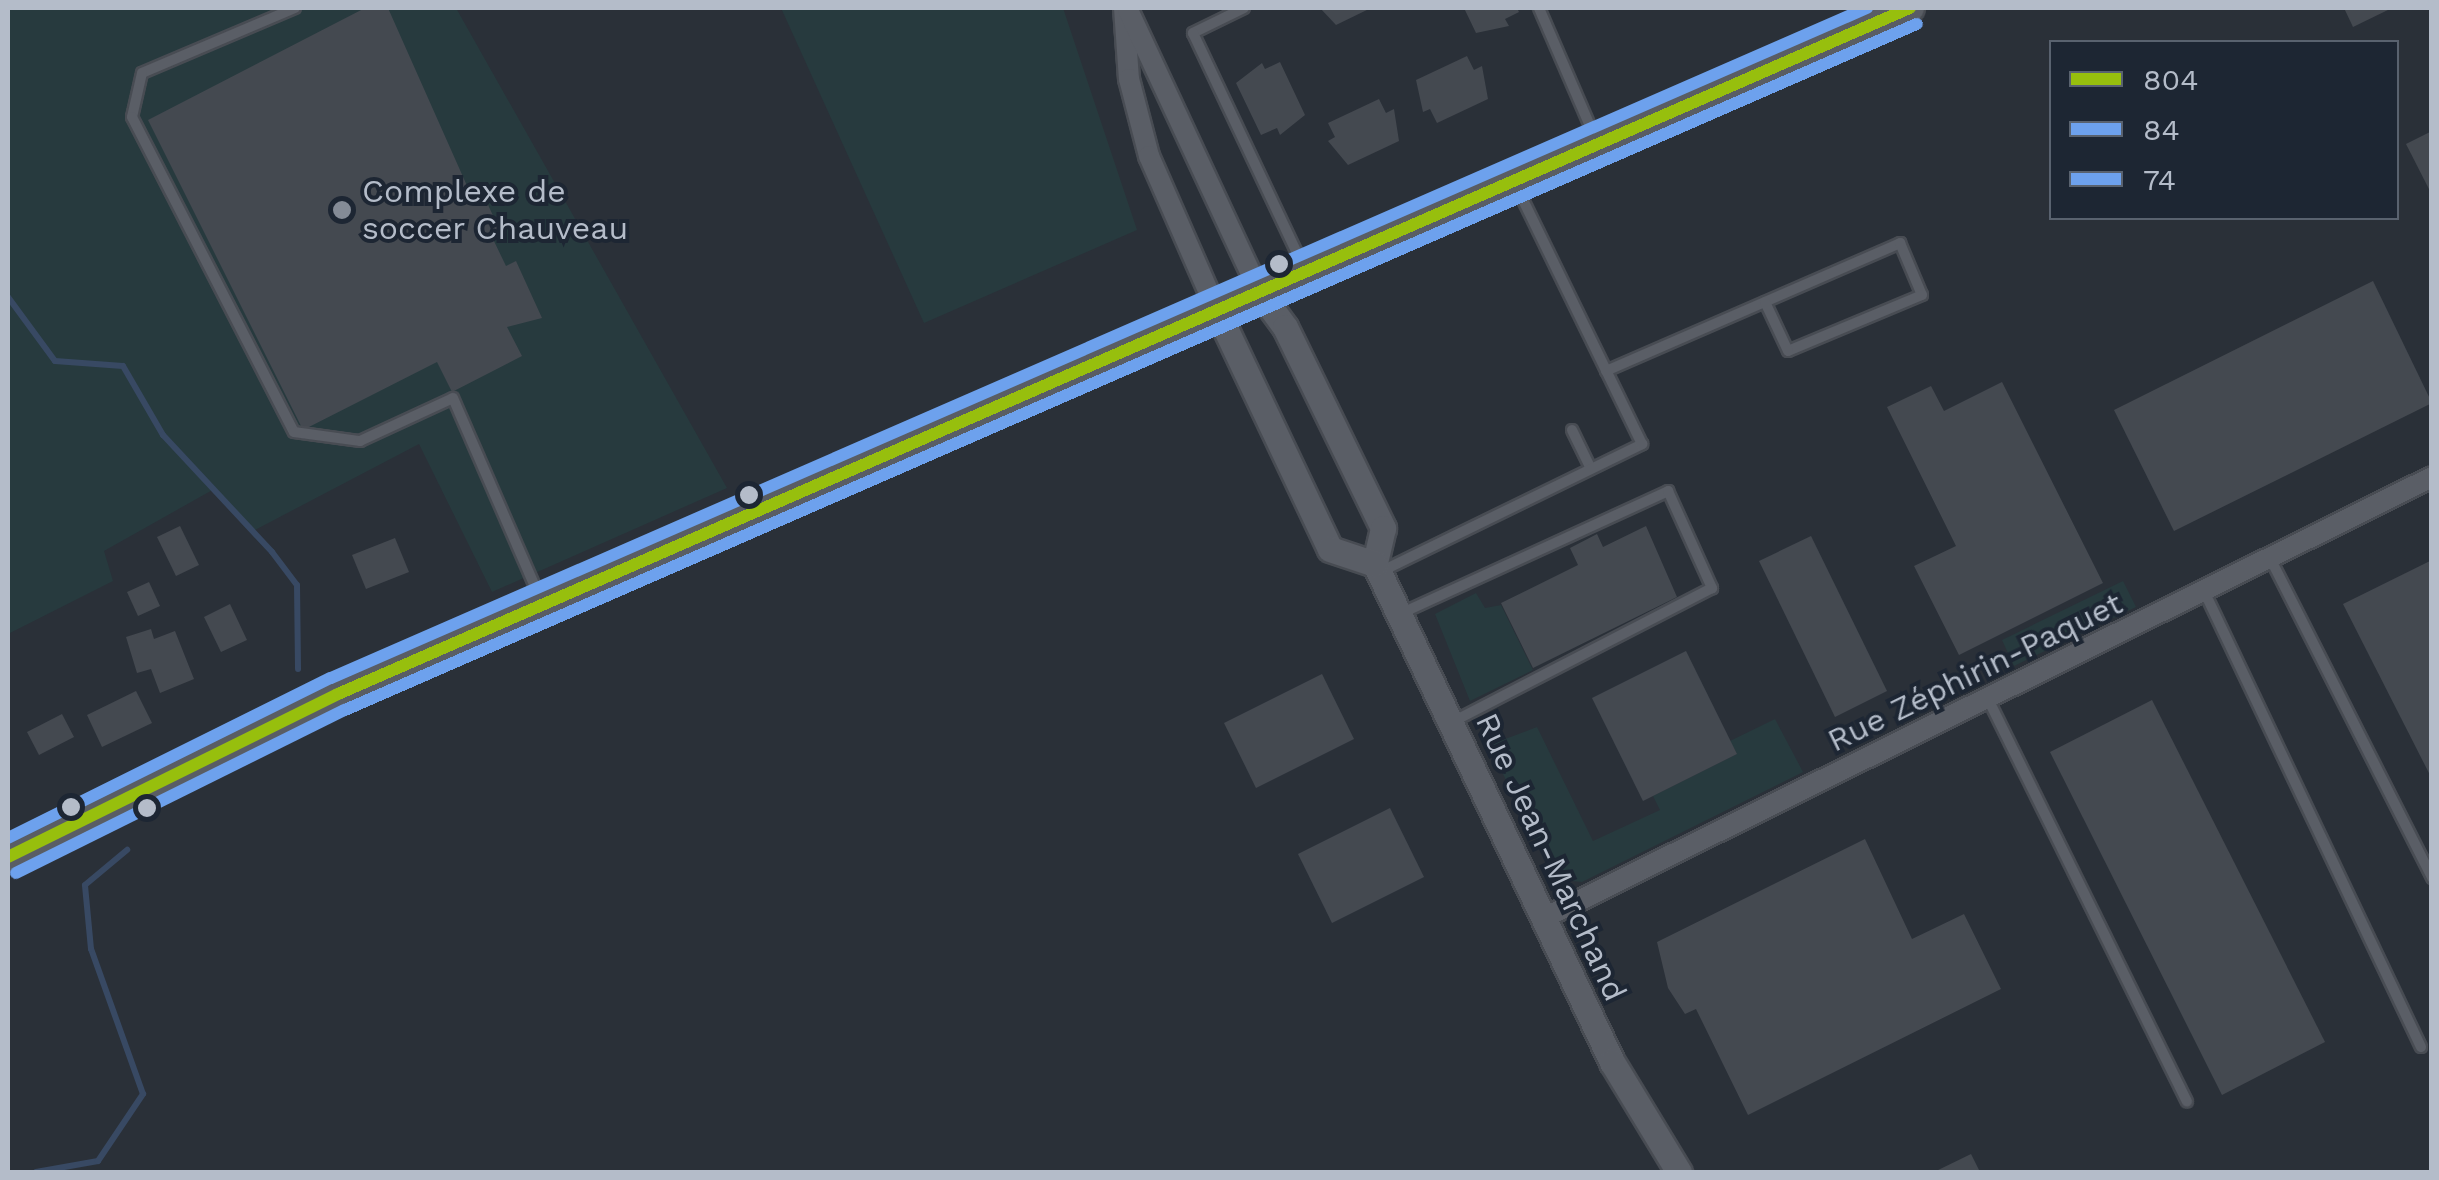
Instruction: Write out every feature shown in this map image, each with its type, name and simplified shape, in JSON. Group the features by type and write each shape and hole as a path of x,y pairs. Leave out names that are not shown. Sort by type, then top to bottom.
{"main road":[{"path":"8,856 338,694 1910,8"}],"street":[{"path":"1125,8 1260,293"},
{"path":"1125,8 1129,79 1149,156 1217,311 1330,549 1377,568"},
{"name":"Rue Jean-Marchand","path":"1260,293 1285,327 1383,528 1377,568 1612,1062 1679,1172"},
{"name":"Rue Zéphirin-Paquet","path":"1544,918 2432,477"}],"lane":[{"path":"295,8 142,73 132,116 294,432 360,441 453,398 543,605"},
{"path":"1244,8 1193,33 1306,273"},
{"path":"1539,8 1598,144"},
{"path":"1377,568 1642,444 1514,182"},
{"path":"1606,371 1900,243 1922,294 1788,350 1765,302"},
{"path":"1572,430 1592,469"},
{"path":"1401,614 1668,491 1712,588 1452,722"},
{"path":"2270,558 2432,878"},
{"path":"2204,591 2422,1047"},
{"path":"1988,699 2187,1102"}],"green space":[{"path":"8,8 456,8 727,488 492,592 419,444 253,531 216,488 104,551 113,581 8,634"},
{"path":"781,8 1063,8 1137,230 924,323"},
{"path":"2123,581 2136,607 2014,666 2002,640"},
{"path":"1476,593 1485,608 1501,605 1533,670 1470,701 1435,614"},
{"path":"1775,719 1803,772 1582,882 1561,880 1548,867 1489,745 1537,727 1593,841 1660,810 1653,796 1737,754 1730,741"}],"building":[{"name":"Complexe de soccer Chauveau","path":"365,8 388,8 468,188 478,183 501,233 492,237 506,266 516,261 542,318 507,327 522,356 452,392 437,362 303,430 148,120"},
{"path":"1320,8 1371,8 1336,25"},
{"path":"1464,8 1517,8 1519,12 1505,19 1509,26 1476,33"},
{"path":"2344,8 2392,8 2353,27"},
{"path":"1467,56 1474,70 1482,66 1488,99 1437,123 1430,109 1423,112 1416,80"},
{"path":"1280,62 1305,115 1280,135 1277,128 1261,135 1236,83 1262,63 1265,69"},
{"path":"1379,99 1386,113 1394,109 1399,141 1348,165 1328,141 1335,137 1328,123"},
{"path":"2432,131 2432,195 2406,144"},
{"path":"2373,281 2432,403 2174,531 2114,410"},
{"path":"2002,382 2103,583 1959,655 1914,566 1956,546 1887,407 1931,386 1944,411"},
{"path":"180,526 199,565 176,576 157,537"},
{"path":"1646,526 1677,597 1533,668 1501,603 1578,565 1570,548 1597,534 1603,547"},
{"path":"1811,536 1887,691 1835,717 1759,561"},
{"path":"395,538 409,572 366,589 352,555"},
{"path":"2432,560 2432,779 2343,604"},
{"path":"149,582 160,606 138,616 127,592"},
{"path":"230,604 247,640 221,652 204,617"},
{"path":"151,629 154,639 175,631 194,679 160,693 151,669 137,673 126,637"},
{"path":"1686,651 1737,754 1643,801 1592,698"},
{"path":"1322,674 1354,739 1256,788 1224,723"},
{"path":"136,691 152,723 102,747 87,715"},
{"path":"2152,700 2325,1042 2222,1095 2050,752"},
{"path":"62,714 74,737 39,755 27,732"},
{"path":"1390,808 1424,877 1332,923 1298,854"},
{"path":"1865,839 1912,939 1964,914 2001,989 1748,1115 1696,1009 1685,1014 1668,988 1657,942"},
{"path":"1971,1154 1980,1172 1934,1172"}],"waterway":[{"path":"8,297 55,361 123,366 163,435 272,552 297,585 298,669"},
{"path":"36,1172 98,1161 143,1094 91,949 85,885 127,850"}],"transit line":[{"name":"74","path":"8,838 331,678 1867,8"},
{"name":"804","path":"8,857 338,694 1910,8"},
{"name":"84","path":"16,873 345,710 1917,24"}],"place":[{"name":"Complexe de soccer Chauveau","path":"342,210"}]}
